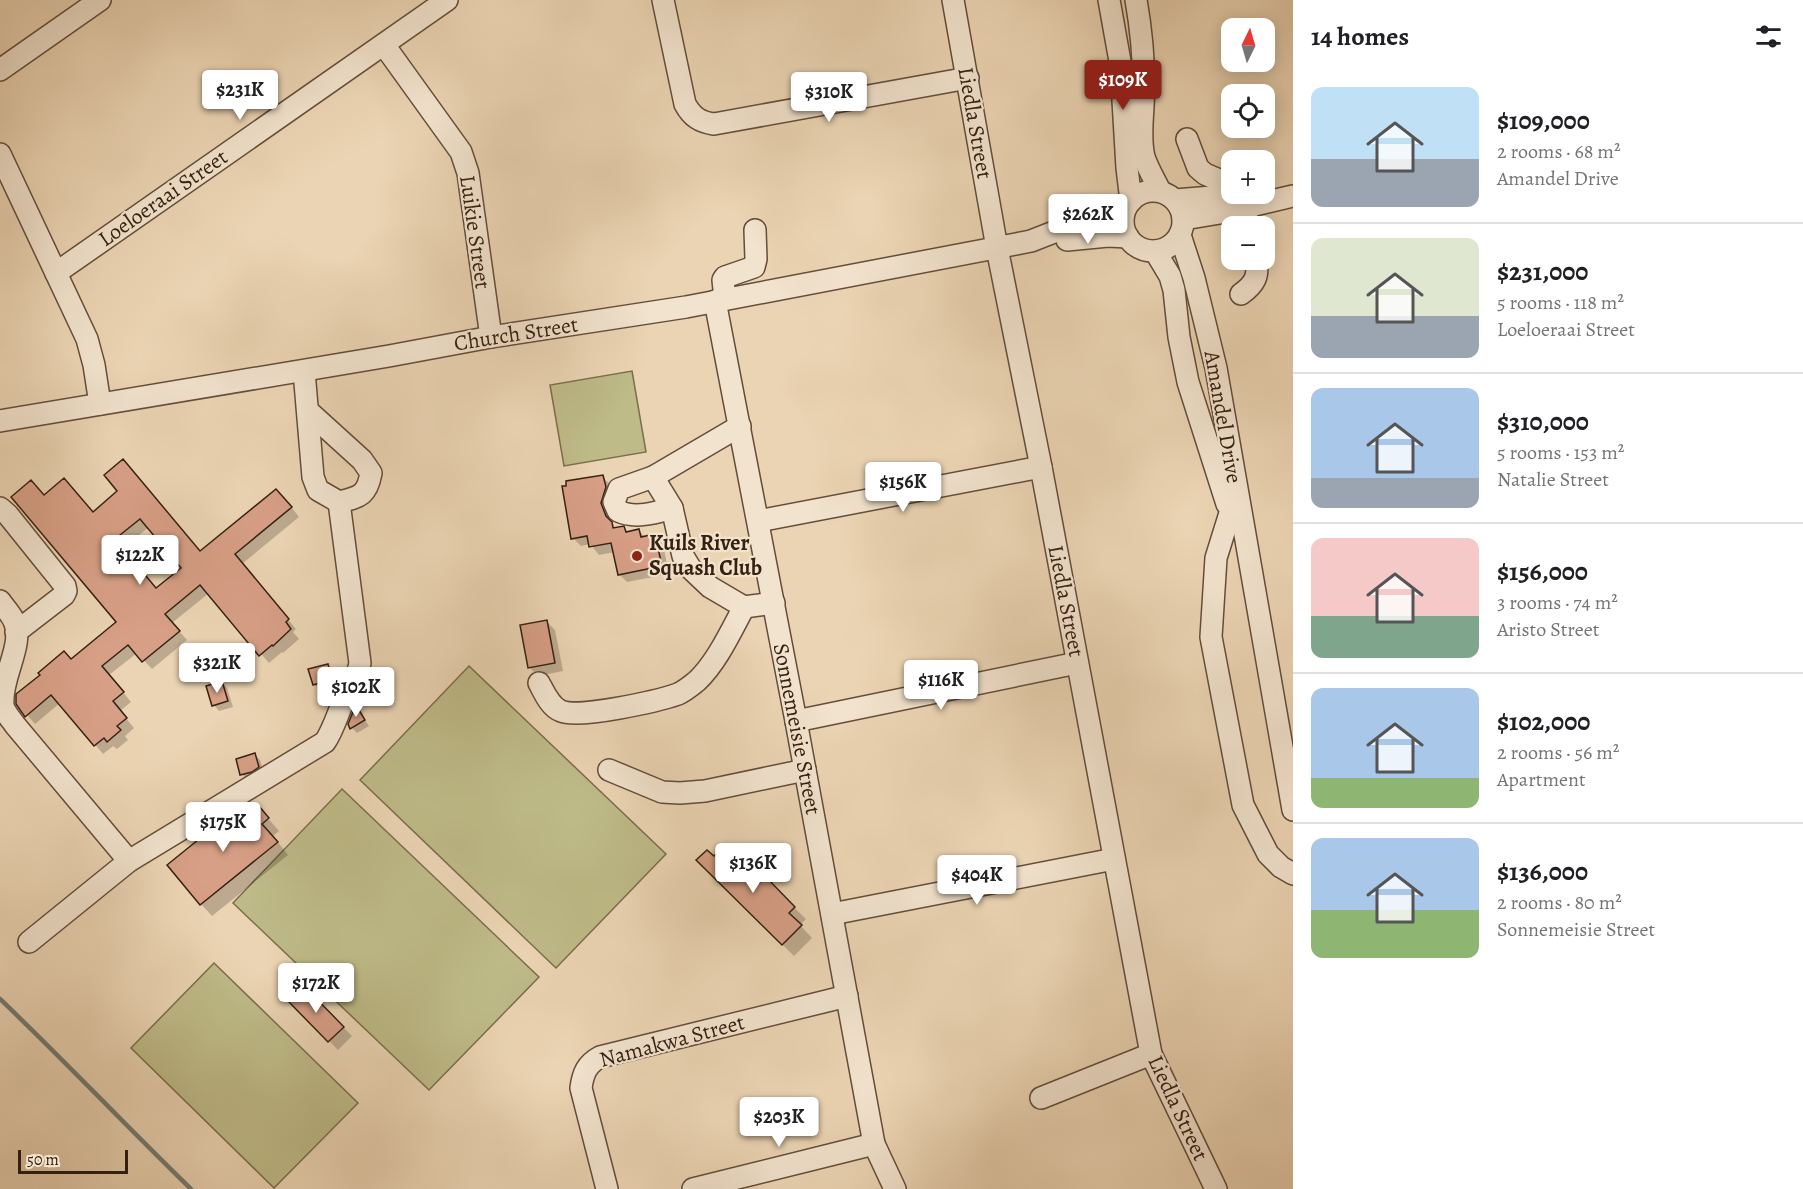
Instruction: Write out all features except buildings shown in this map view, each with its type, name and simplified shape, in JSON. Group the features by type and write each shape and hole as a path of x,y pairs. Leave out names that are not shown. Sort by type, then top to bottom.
{"street":[{"path":"0,70 99,0"},
{"name":"Loeloeraai Street","path":"56,273 447,0"},
{"path":"663,0 685,104 696,118 714,124 968,78"},
{"name":"Liedla Street","path":"953,0 997,248 1041,467 1151,1054 1216,1189"},
{"path":"1109,0 1121,67 1129,204 1123,222 1128,237 1139,248 1155,251 1170,246 1182,227 1182,212 1149,170 1144,156 1143,78 1136,0"},
{"name":"Luikie Street","path":"384,45 461,152 468,173 491,337"},
{"path":"1187,139 1198,168 1219,180 1246,206"},
{"path":"0,154 87,339 100,404"},
{"path":"1275,192 1293,190"},
{"path":"1129,204 1144,192 1246,206"},
{"path":"1182,227 1246,206 1293,196"},
{"name":"Church Street","path":"0,421 720,300 997,248 1031,241 1054,232 1104,219 1129,204"},
{"name":"Amandel Drive","path":"1182,227 1216,368 1293,810"},
{"path":"720,300 725,277 754,267 755,230"},
{"name":"Church Street","path":"1031,241 1054,242 1108,236 1128,237"},
{"name":"Amandel Drive","path":"1155,251 1170,276 1188,382 1256,602"},
{"path":"1241,294 1257,277 1257,270"},
{"name":"Sonnemeisie Street","path":"720,300 740,426 874,1144 895,1189"},
{"path":"304,371 313,477 318,490 339,502 357,498 368,488 371,473 362,460 308,411"},
{"path":"672,508 656,513 633,515 625,514 615,507 614,502 619,489 653,477 740,426"},
{"path":"758,521 1041,467"},
{"path":"653,477 672,508 683,556 691,569 710,587 744,607 774,603"},
{"path":"29,942 129,861 325,742 332,732 344,699 358,676 360,663 339,502"},
{"path":"0,508 65,586 66,591 64,595 16,632"},
{"path":"1230,513 1216,558 1211,637 1243,805 1268,854 1281,867 1293,874"},
{"path":"0,601 15,622 16,632 1,690 3,707 15,725 129,861"},
{"path":"539,683 549,701 560,711 580,714 653,701 681,693 698,680 715,657 744,607"},
{"path":"796,721 1077,663"},
{"path":"609,771 662,792 680,793 705,791 805,770"},
{"path":"832,914 1114,859"},
{"name":"Namakwa Street","path":"607,1189 581,1088 582,1078 592,1062 600,1057 847,996"},
{"path":"1041,1098 1151,1054"},
{"path":"693,1189 764,1181 874,1144"}],"shaded area":[{"path":"632,371 646,452 564,466 550,385"},
{"path":"469,666 666,854 556,968 360,780"},
{"path":"342,789 539,977 429,1090 233,903"},
{"path":"214,963 358,1103 274,1188 131,1048"}],"waterway":[{"path":"0,999 191,1189"}],"place":[{"name":"Kuils River Squash Club","path":"637,556"}]}
